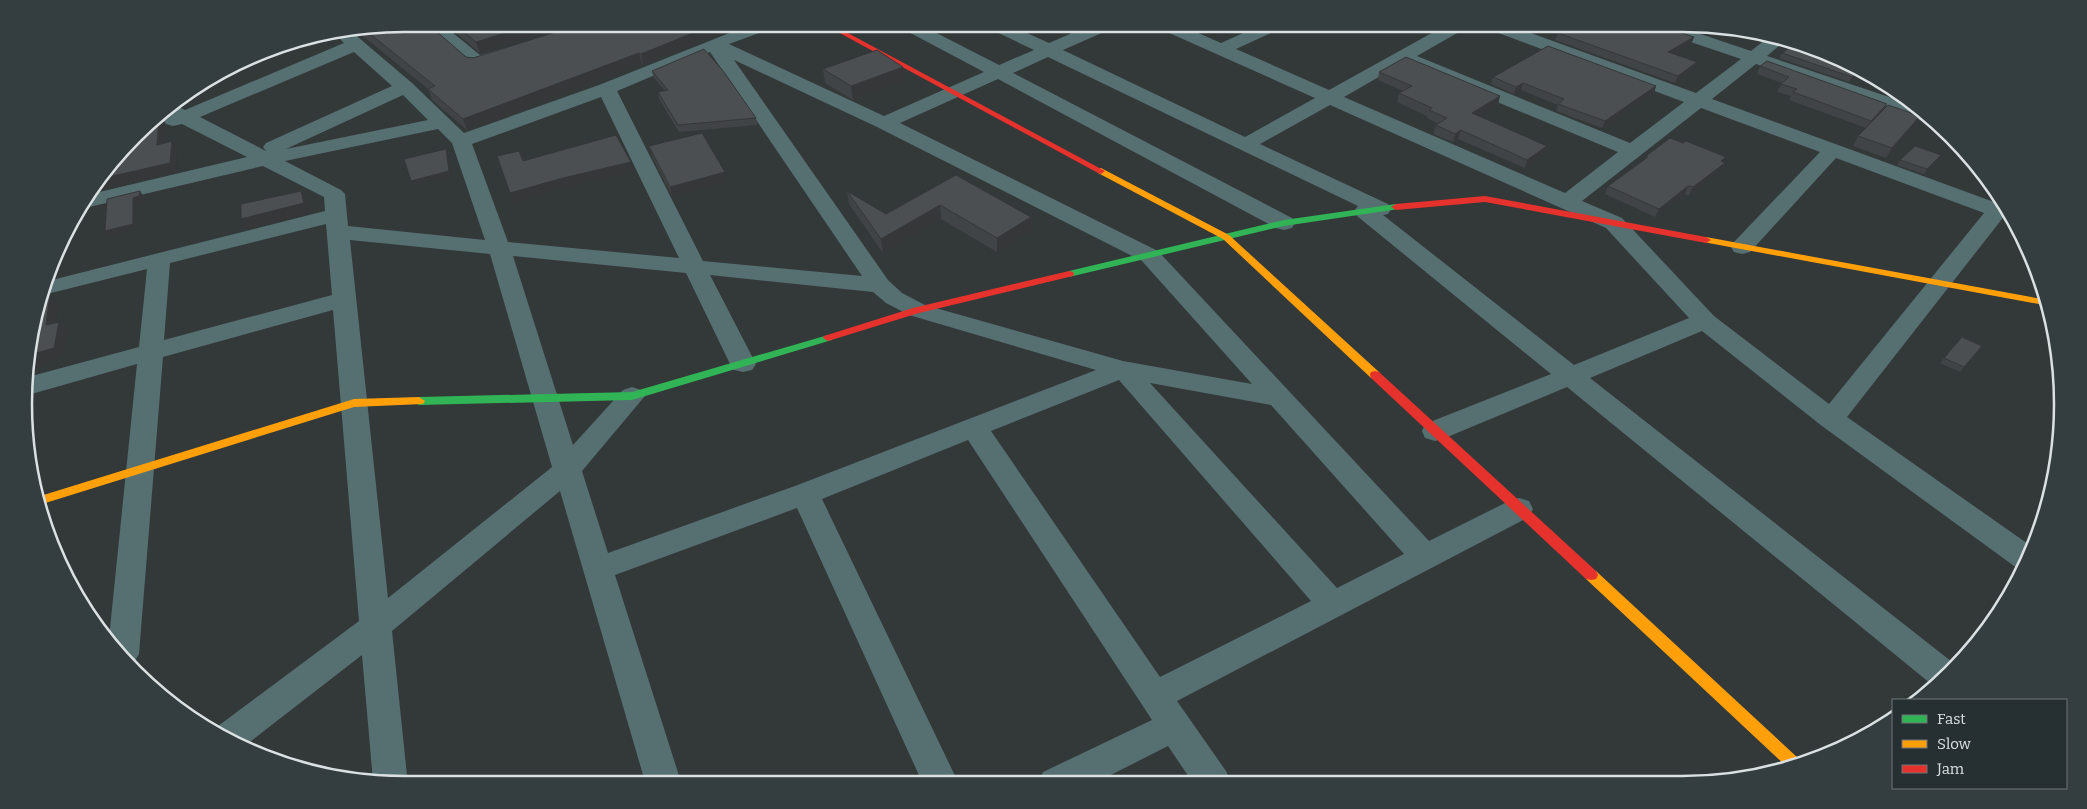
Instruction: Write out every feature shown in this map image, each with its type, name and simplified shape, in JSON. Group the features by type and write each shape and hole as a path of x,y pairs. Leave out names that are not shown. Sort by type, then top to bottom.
{"street":[{"path":"441,32 477,62 521,47"},
{"path":"461,141 606,89 746,32"},
{"path":"841,32 1226,237 1790,761"},
{"path":"922,32 1284,223"},
{"path":"1010,32 1246,144 1373,210 1571,376 1941,673"},
{"path":"884,123 1089,32"},
{"path":"1183,32 1614,223 1705,321 1831,419 2022,555"},
{"path":"1222,49 1259,32"},
{"path":"1246,144 1446,32"},
{"path":"1512,32 1833,150 1997,206"},
{"path":"1679,32 1911,110"},
{"path":"170,116 350,39 405,86 461,141 499,247 661,776"},
{"path":"1567,202 1772,43"},
{"path":"714,44 884,123 1150,256 1425,557"},
{"path":"714,44 880,284 894,298 918,310 1123,369 1280,398"},
{"path":"1402,56 1632,151"},
{"path":"261,156 405,86"},
{"path":"606,89 743,364"},
{"path":"170,116 261,156 334,194 390,776"},
{"path":"94,200 261,156 441,123"},
{"path":"1742,247 1833,150"},
{"path":"45,500 354,403 632,396 918,310 1284,223 1373,210 1484,200 2040,301"},
{"path":"1831,419 1999,209"},
{"path":"52,286 159,259 337,223 499,247 880,284"},
{"path":"120,644 115,626 140,470 159,259"},
{"path":"33,385 344,299"},
{"path":"1435,431 1705,321"},
{"path":"598,569 805,494 1123,369"},
{"path":"1123,369 1333,604"},
{"path":"233,735 376,626 568,470 632,396"},
{"path":"974,428 1208,776"},
{"path":"805,494 937,776"},
{"path":"1154,696 1519,509"},
{"path":"1072,776 1174,726"}],"building":[{"path":"437,32 466,57 473,58 556,32 695,32 641,54 639,53 463,119 428,89 435,86 370,34"},
{"path":"464,32 508,32 476,42"},
{"path":"1679,32 1694,37 1668,52 1697,62 1678,76 1558,33"},
{"path":"1548,46 1656,86 1605,121 1558,104 1564,99 1523,83 1516,87 1493,77"},
{"path":"1789,48 1825,61 1854,75 1852,77 1782,53"},
{"path":"704,49 724,72 756,118 678,125 658,92 668,90 652,71"},
{"path":"877,50 903,67 851,86 823,69"},
{"path":"1406,57 1500,96 1472,113 1547,146 1527,160 1461,130 1455,134 1436,125 1447,118 1429,110 1432,108 1399,93 1412,86 1379,72"},
{"path":"1767,61 1887,104 1871,121 1793,92 1797,89 1781,84 1789,77 1760,66"},
{"path":"1888,105 1919,117 1892,148 1858,136"},
{"path":"159,125 157,145 172,141 170,163 110,177 141,141"},
{"path":"702,133 725,172 670,187 649,146"},
{"path":"616,135 631,162 510,193 497,156 519,151 523,161"},
{"path":"1670,138 1683,143 1686,141 1726,157 1721,161 1725,163 1693,187 1688,186 1659,209 1608,186 1648,157 1646,156"},
{"path":"1915,146 1941,155 1927,169 1900,160"},
{"path":"446,149 449,171 411,181 404,159"},
{"path":"956,175 1031,217 997,238 940,205 881,239 847,191 886,214"},
{"path":"140,191 139,196 133,198 133,224 105,231 107,199"},
{"path":"301,191 304,203 241,219 241,204"},
{"path":"49,295 46,325 59,322 54,348 36,353 45,308"},
{"path":"1962,337 1982,346 1964,367 1944,358"}],"traffic: fast":[{"path":"1069,274 1284,223 1396,207"},
{"path":"419,401 632,396 828,338"}],"traffic: slow":[{"path":"1101,171 1226,237 1375,375"},
{"path":"1706,240 2040,302"},
{"path":"45,499 354,403 419,401"},
{"path":"1591,575 1790,761"}],"traffic: jam":[{"path":"841,32 1101,171"},
{"path":"1396,207 1485,199 1706,240"},
{"path":"828,338 917,310 1069,274"},
{"path":"1375,375 1591,575"}]}
